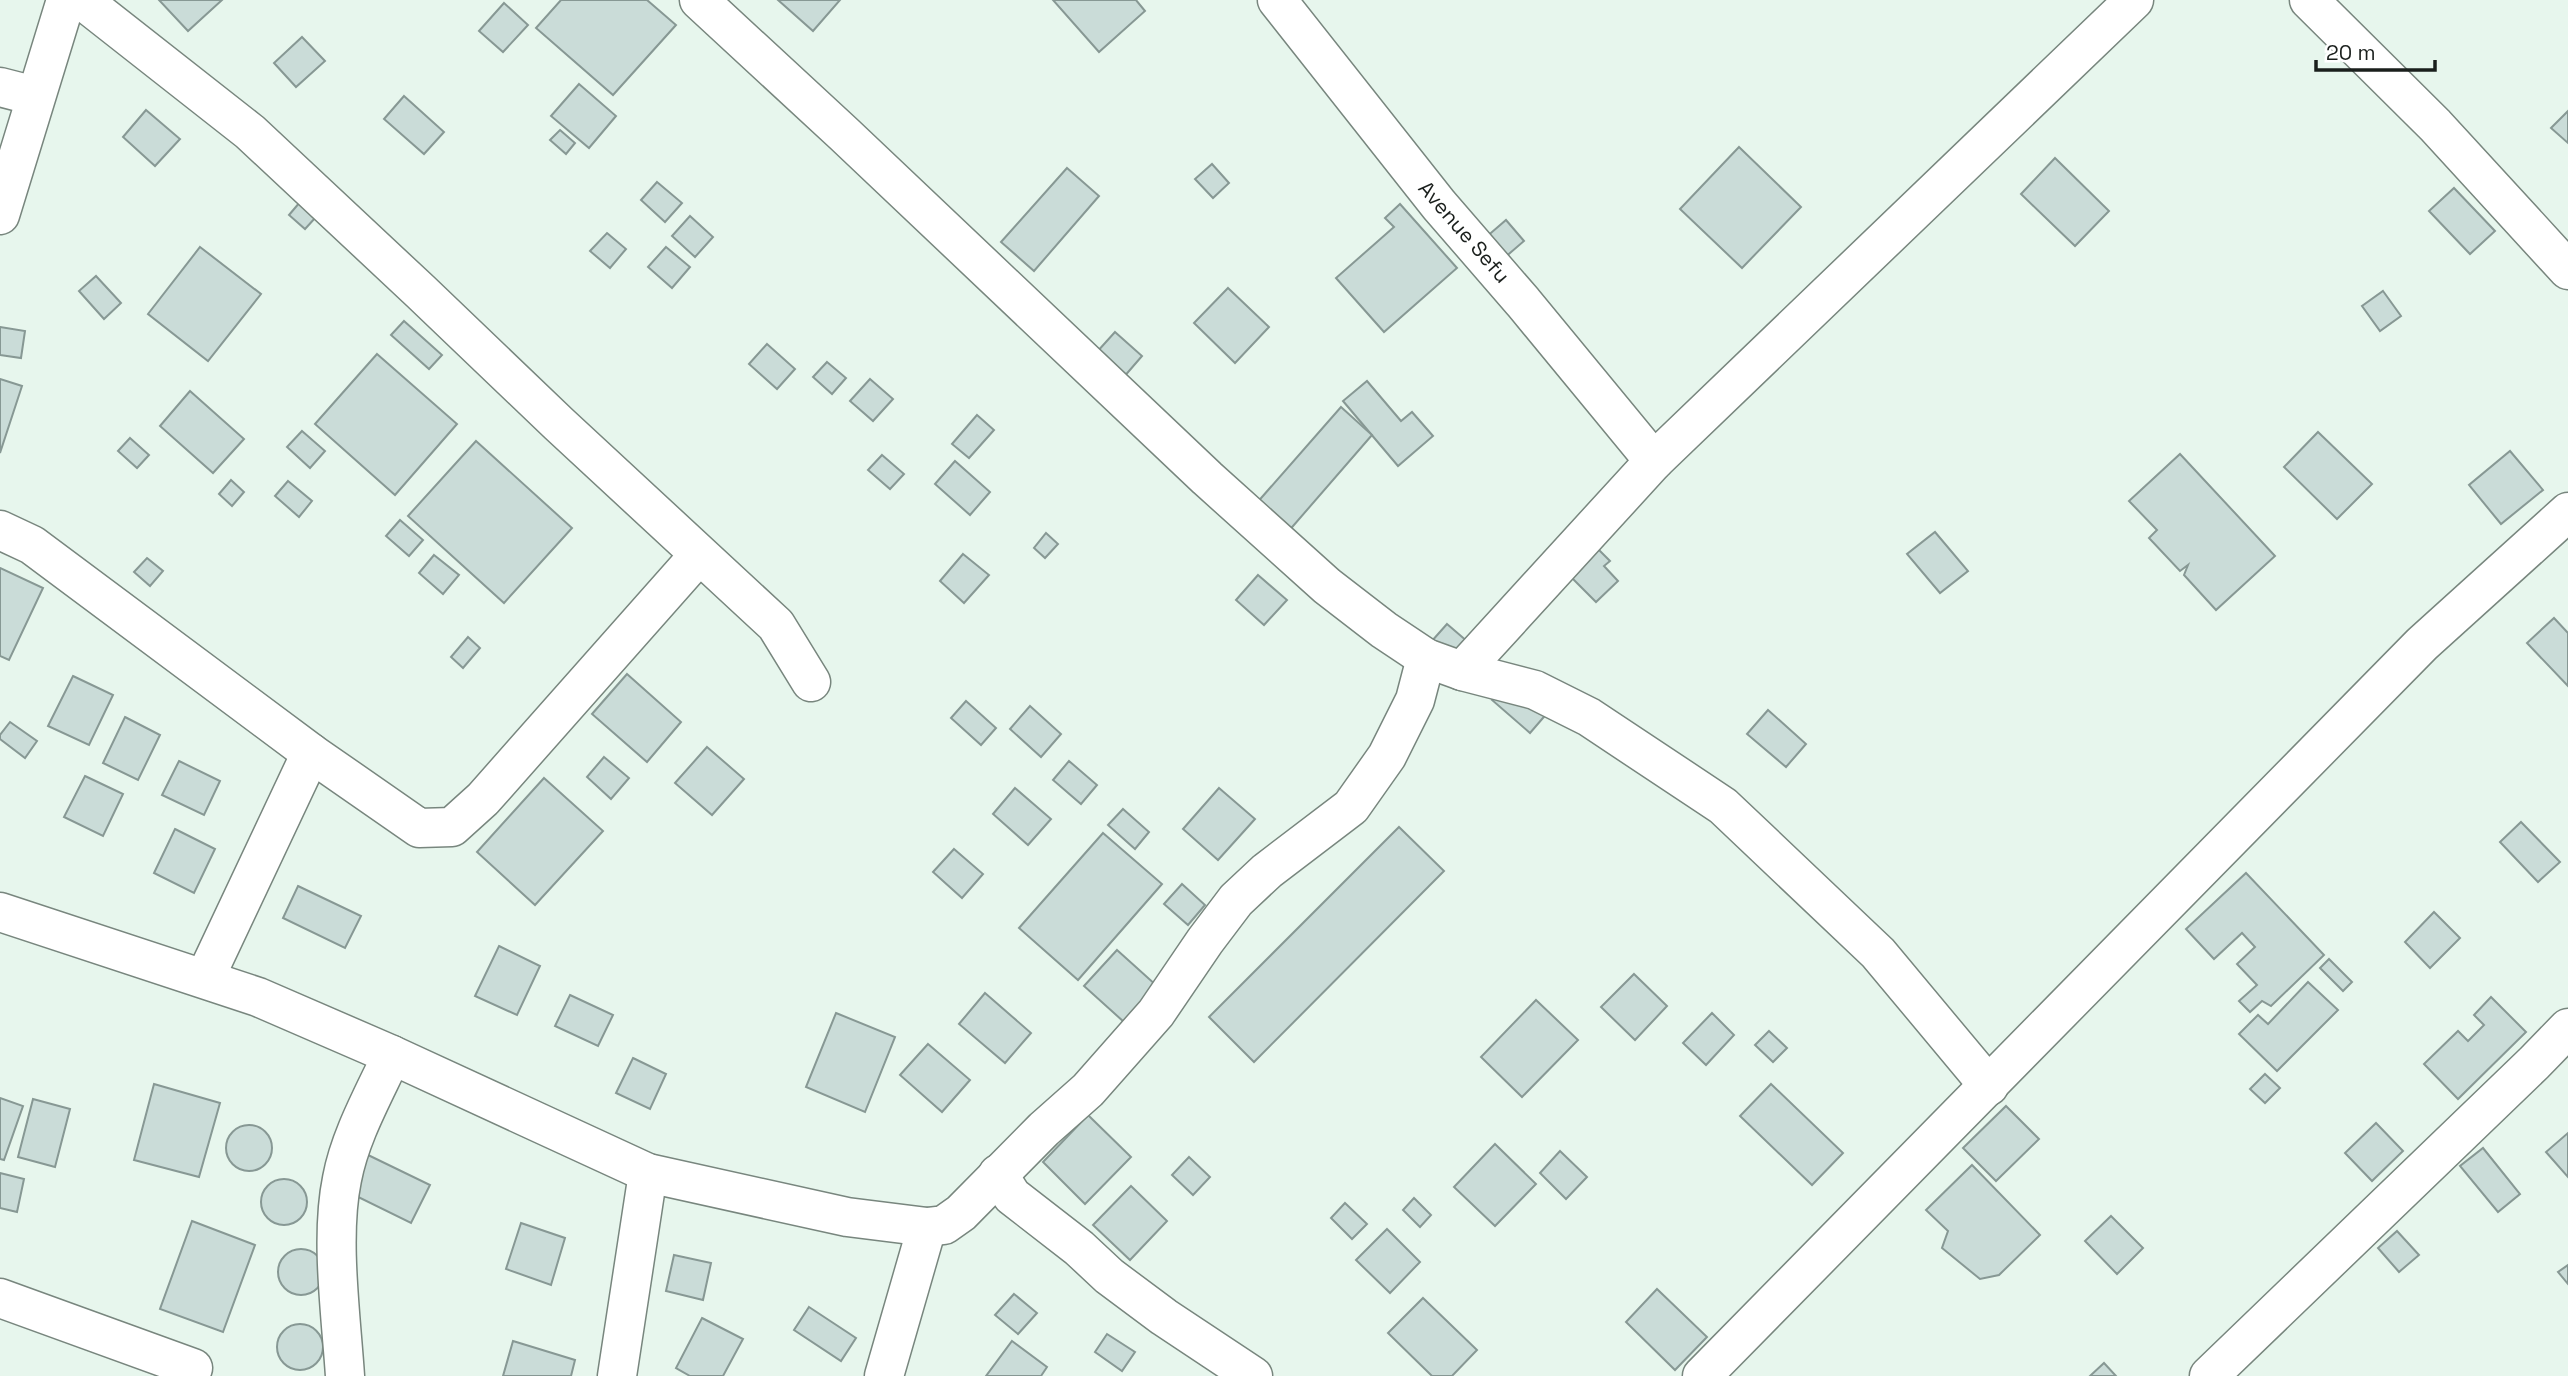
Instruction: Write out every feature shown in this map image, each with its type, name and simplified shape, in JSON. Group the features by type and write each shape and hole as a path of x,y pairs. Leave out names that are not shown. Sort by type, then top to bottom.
{"street":[{"path":"0,215 18,92 66,0"},
{"path":"82,0 250,132 776,625 811,682"},
{"path":"699,0 1207,478 1327,586 1426,658 1462,671 1535,690 1589,717 1723,806 1878,953 1989,1086"},
{"name":"Avenue Sefu","path":"1277,0 1438,205 1531,311 1654,461"},
{"path":"1462,671 1654,461 2134,0"},
{"path":"2309,0 2435,125 2568,270"},
{"path":"1702,1376 2422,644 2568,512"},
{"path":"0,530 32,545 311,753 419,828 452,827 483,799 699,555"},
{"path":"0,912 258,997 392,1055 649,1173 847,1217 927,1227 944,1225 961,1213 1044,1129 1088,1090 1156,1013 1205,941 1237,900 1267,871 1351,807 1387,756 1415,700 1426,658"},
{"path":"205,978 311,753"},
{"path":"2209,1376 2525,1073 2568,1028"},
{"path":"345,1376 337,1222 342,1177 354,1140 392,1055"},
{"path":"617,1376 649,1173"},
{"path":"998,1174 1012,1196 1079,1248 1109,1276 1164,1317 1253,1376"},
{"path":"884,1376 927,1227"},
{"path":"0,1298 193,1368"}],"building":[{"path":"159,0 222,0 188,31"},
{"path":"561,0 647,0 676,25 613,95 536,28"},
{"path":"778,0 840,0 813,31"},
{"path":"1053,0 1136,0 1145,11 1099,52"},
{"path":"504,3 528,25 503,52 479,31"},
{"path":"302,37 325,61 296,87 274,63"},
{"path":"579,84 616,116 589,148 551,116"},
{"path":"404,96 444,132 424,154 384,119"},
{"path":"146,110 180,139 155,166 123,137"},
{"path":"2568,111 2568,143 2551,128"},
{"path":"560,130 575,143 566,154 550,140"},
{"path":"1739,147 1801,207 1742,268 1680,209"},
{"path":"2055,158 2109,211 2075,246 2021,194"},
{"path":"1212,164 1229,183 1213,198 1195,179"},
{"path":"1067,168 1099,196 1034,271 1001,242"},
{"path":"657,182 682,203 665,222 641,200"},
{"path":"2454,188 2495,231 2470,254 2429,211"},
{"path":"300,202 316,217 305,229 289,215"},
{"path":"1400,204 1457,268 1384,332 1336,278 1394,227 1385,218"},
{"path":"690,216 713,237 695,257 672,236"},
{"path":"1506,220 1524,241 1503,259 1485,238"},
{"path":"607,233 626,249 610,268 590,251"},
{"path":"200,247 261,294 208,361 148,314"},
{"path":"666,247 690,267 672,288 648,267"},
{"path":"96,276 121,303 104,319 79,291"},
{"path":"1228,288 1269,327 1235,363 1194,323"},
{"path":"2383,291 2401,316 2380,331 2362,306"},
{"path":"404,321 442,355 429,369 391,335"},
{"path":"0,327 25,331 21,358 0,355"},
{"path":"1115,332 1142,356 1123,378 1096,353"},
{"path":"767,344 795,369 777,389 749,364"},
{"path":"377,354 457,424 395,495 315,424"},
{"path":"827,362 846,378 832,394 813,377"},
{"path":"0,379 22,386 0,453"},
{"path":"870,379 893,399 873,421 850,401"},
{"path":"1367,381 1401,421 1412,412 1433,436 1398,466 1343,401"},
{"path":"190,391 244,439 213,473 160,426"},
{"path":"1341,407 1372,435 1287,533 1255,505"},
{"path":"977,415 994,430 969,458 952,444"},
{"path":"302,431 325,451 310,468 287,447"},
{"path":"2318,432 2372,484 2337,519 2284,467"},
{"path":"130,438 149,455 137,468 118,451"},
{"path":"476,441 572,528 504,603 408,516"},
{"path":"2510,451 2543,490 2501,524 2469,485"},
{"path":"2180,454 2275,556 2216,610 2184,575 2188,565 2180,571 2149,538 2157,530 2129,501"},
{"path":"882,455 904,474 890,489 868,470"},
{"path":"955,461 990,492 970,515 935,484"},
{"path":"231,480 244,492 232,506 219,494"},
{"path":"288,481 312,501 299,517 275,496"},
{"path":"400,520 423,540 409,556 386,536"},
{"path":"1935,532 1968,571 1940,593 1907,554"},
{"path":"1046,533 1058,544 1045,558 1034,548"},
{"path":"1592,543 1610,561 1604,566 1618,581 1596,602 1564,570"},
{"path":"963,554 989,575 964,603 940,581"},
{"path":"434,555 459,575 443,594 419,573"},
{"path":"147,558 163,571 150,586 134,572"},
{"path":"0,568 43,588 9,660 0,656"},
{"path":"1258,575 1287,600 1264,625 1236,600"},
{"path":"2554,618 2568,633 2568,686 2527,643"},
{"path":"1447,624 1468,642 1451,660 1431,642"},
{"path":"468,637 480,648 463,668 451,657"},
{"path":"1518,671 1555,704 1530,733 1492,700"},
{"path":"627,674 681,722 647,762 592,714"},
{"path":"73,676 113,695 89,745 48,726"},
{"path":"966,701 996,728 981,745 951,718"},
{"path":"1030,706 1061,734 1041,757 1010,729"},
{"path":"1768,710 1806,744 1786,767 1747,734"},
{"path":"125,717 160,735 138,780 103,763"},
{"path":"10,722 37,741 25,758 0,739"},
{"path":"707,747 744,779 712,815 675,783"},
{"path":"604,757 629,778 611,799 587,777"},
{"path":"179,761 220,781 204,815 162,795"},
{"path":"1069,761 1097,785 1081,804 1053,780"},
{"path":"85,776 123,794 103,836 64,817"},
{"path":"544,778 603,831 535,905 477,852"},
{"path":"1015,788 1051,819 1028,845 993,814"},
{"path":"1219,788 1255,819 1218,860 1183,829"},
{"path":"1123,809 1149,832 1135,849 1108,825"},
{"path":"2521,822 2560,862 2538,882 2500,842"},
{"path":"1399,827 1444,871 1254,1062 1209,1017"},
{"path":"175,829 215,849 194,893 154,873"},
{"path":"1103,833 1162,884 1078,980 1019,928"},
{"path":"954,849 983,874 962,898 933,872"},
{"path":"2246,873 2324,955 2271,1006 2262,1001 2250,1012 2239,1001 2257,985 2237,964 2255,947 2242,933 2214,959 2186,929"},
{"path":"1182,884 1205,905 1188,925 1164,904"},
{"path":"298,886 361,916 345,948 283,918"},
{"path":"2434,912 2460,938 2430,968 2405,942"},
{"path":"499,946 540,966 517,1015 475,996"},
{"path":"1117,950 1157,986 1124,1022 1084,986"},
{"path":"2329,959 2352,982 2343,991 2320,968"},
{"path":"1634,974 1667,1006 1635,1040 1601,1007"},
{"path":"2308,982 2338,1010 2277,1071 2239,1034 2258,1015 2268,1024"},
{"path":"985,993 1031,1033 1005,1063 959,1024"},
{"path":"570,995 613,1015 598,1046 555,1026"},
{"path":"2491,997 2526,1032 2458,1099 2424,1064 2458,1031 2468,1041 2484,1025 2474,1015"},
{"path":"1536,1000 1578,1040 1522,1097 1481,1057"},
{"path":"836,1013 895,1037 865,1112 806,1087"},
{"path":"1712,1013 1734,1035 1706,1065 1683,1043"},
{"path":"1769,1031 1787,1048 1773,1062 1755,1045"},
{"path":"928,1044 970,1080 942,1112 900,1075"},
{"path":"633,1058 666,1074 650,1109 616,1093"},
{"path":"2265,1074 2280,1088 2265,1103 2250,1089"},
{"path":"154,1084 220,1103 199,1177 134,1160"},
{"path":"1771,1084 1843,1153 1812,1185 1740,1116"},
{"path":"0,1098 23,1106 4,1160 0,1159"},
{"path":"33,1099 70,1109 55,1167 18,1157"},
{"path":"2006,1106 2039,1139 1996,1181 1963,1148"},
{"path":"1088,1115 1131,1157 1085,1204 1043,1162"},
{"path":"2376,1123 2403,1151 2372,1181 2345,1153"},
{"path":"249,1125 265,1132 272,1148 265,1164 249,1171 233,1164 226,1148 233,1132"},
{"path":"2568,1133 2568,1177 2546,1152"},
{"path":"1495,1144 1536,1184 1495,1226 1454,1187"},
{"path":"2483,1148 2520,1194 2498,1212 2460,1166"},
{"path":"1560,1151 1587,1177 1566,1199 1540,1173"},
{"path":"366,1154 430,1185 411,1223 348,1192"},
{"path":"1189,1157 1210,1177 1193,1195 1172,1175"},
{"path":"1972,1165 2040,1235 1999,1275 1980,1279 1942,1248 1948,1231 1926,1210"},
{"path":"0,1173 24,1179 17,1212 0,1208"},
{"path":"284,1179 300,1186 307,1202 300,1218 284,1225 268,1218 261,1202 268,1186"},
{"path":"1131,1186 1167,1221 1130,1260 1093,1225"},
{"path":"1414,1198 1431,1215 1420,1227 1403,1210"},
{"path":"1345,1203 1367,1224 1352,1239 1331,1218"},
{"path":"2111,1216 2143,1248 2117,1274 2085,1241"},
{"path":"192,1221 255,1245 223,1332 160,1309"},
{"path":"521,1223 565,1238 551,1285 506,1269"},
{"path":"1387,1229 1420,1262 1390,1293 1356,1260"},
{"path":"2397,1231 2419,1255 2399,1272 2378,1248"},
{"path":"301,1249 317,1256 324,1272 317,1288 301,1295 285,1288 278,1272 285,1256"},
{"path":"674,1255 711,1263 703,1300 666,1291"},
{"path":"2568,1265 2568,1284 2558,1272"},
{"path":"1657,1289 1707,1337 1675,1370 1626,1322"},
{"path":"1014,1294 1037,1313 1018,1334 995,1315"},
{"path":"1423,1298 1477,1350 1452,1376 1432,1376 1388,1333"},
{"path":"809,1307 856,1338 841,1361 794,1330"},
{"path":"702,1318 743,1339 723,1376 690,1376 676,1368"},
{"path":"300,1324 316,1331 323,1347 316,1363 300,1370 284,1363 277,1347 284,1331"},
{"path":"1107,1334 1135,1352 1122,1371 1095,1352"},
{"path":"513,1341 575,1360 571,1376 503,1376"},
{"path":"1012,1341 1047,1367 1041,1376 986,1376"},
{"path":"2104,1363 2116,1376 2090,1376"}]}
